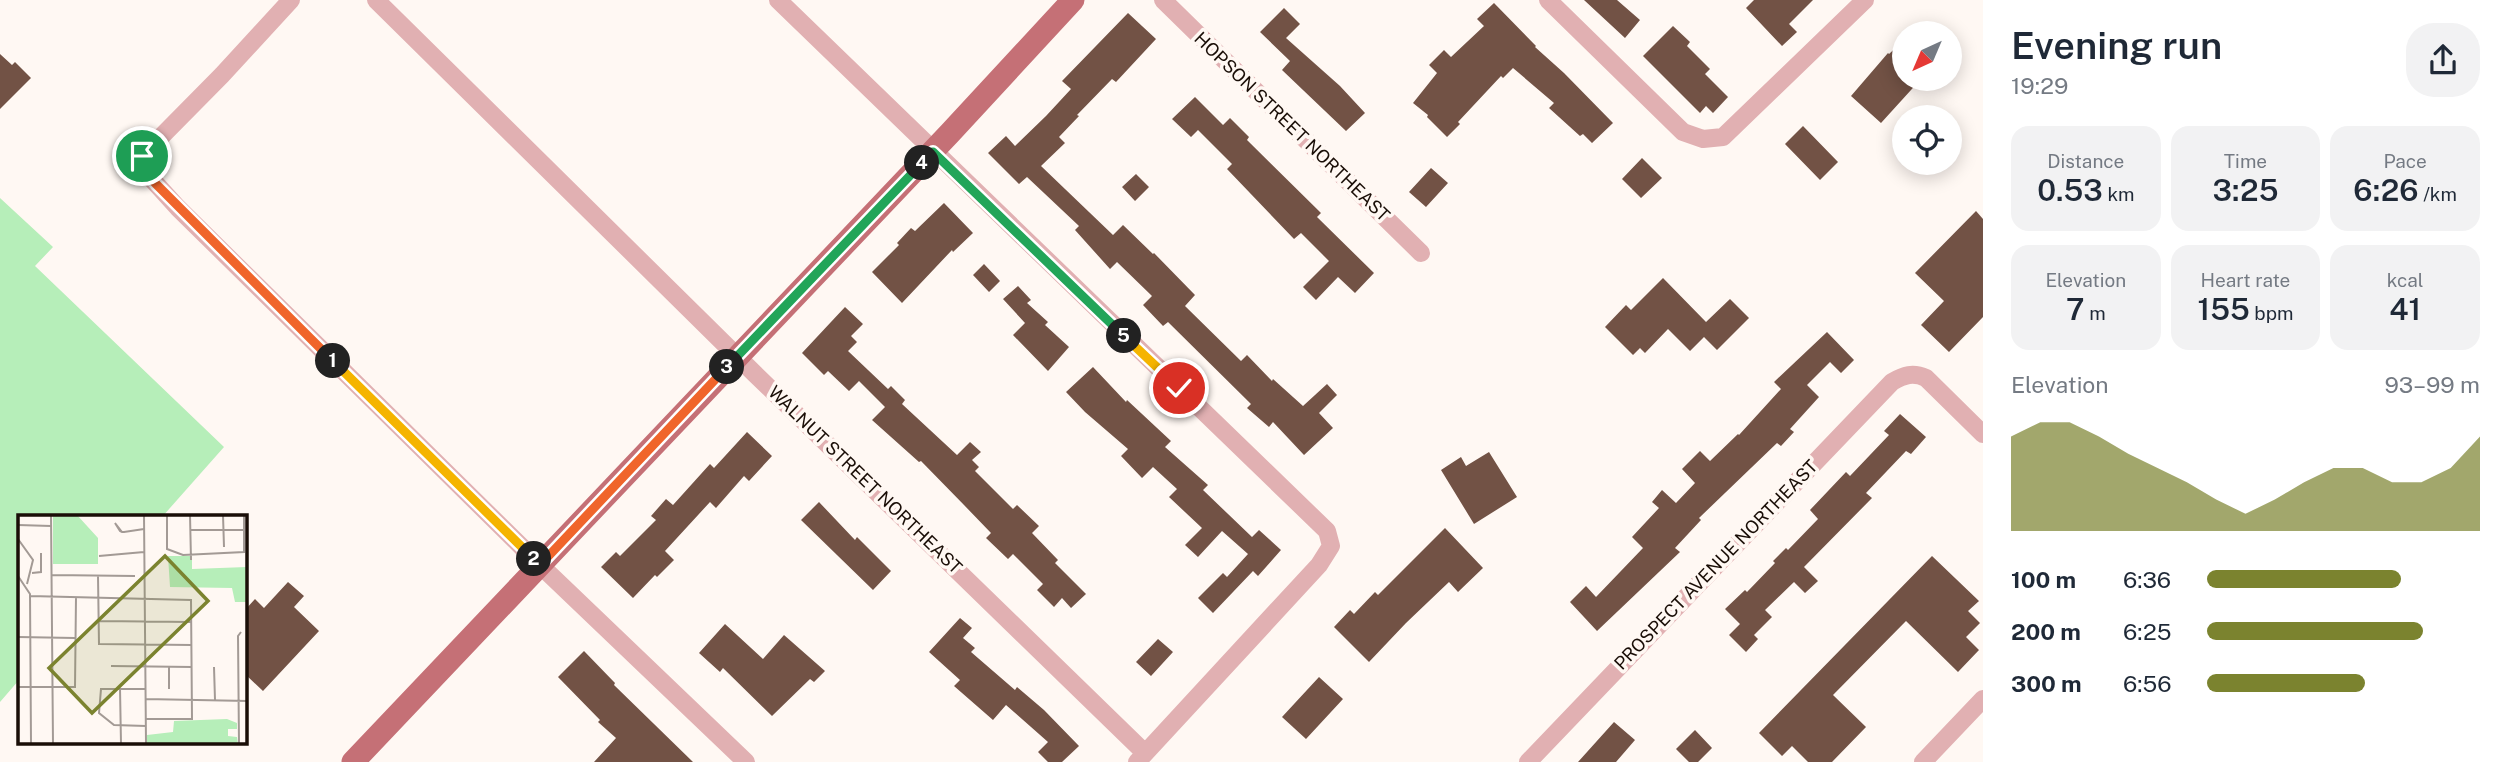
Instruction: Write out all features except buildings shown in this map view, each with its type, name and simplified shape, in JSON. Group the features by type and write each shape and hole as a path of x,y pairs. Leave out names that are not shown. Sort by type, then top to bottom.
{"main road":[{"path":"353,762 933,152 1073,0"}],"street":[{"path":"291,0 142,156 149,176 178,208 540,565 746,762"},
{"name":"WALNUT STREET NORTHEAST","path":"376,0 1141,757"},
{"path":"778,0 1327,531 1331,546 1320,565 1141,757"},
{"name":"HOPSON STREET NORTHEAST","path":"1163,0 1421,253"},
{"path":"1548,0 1683,132 1703,139 1723,136 1865,0"},
{"name":"PROSPECT AVENUE NORTHEAST","path":"1528,762 1892,382 1908,374 1918,374 1926,378 1983,434"},
{"path":"1923,762 1983,699"}],"green space":[{"path":"0,198 53,247 35,266 224,447 164,515 18,515 18,681 0,702"}],"route":[{"path":"142,156 149,176 178,208 540,565 933,152 1179,388"}]}
